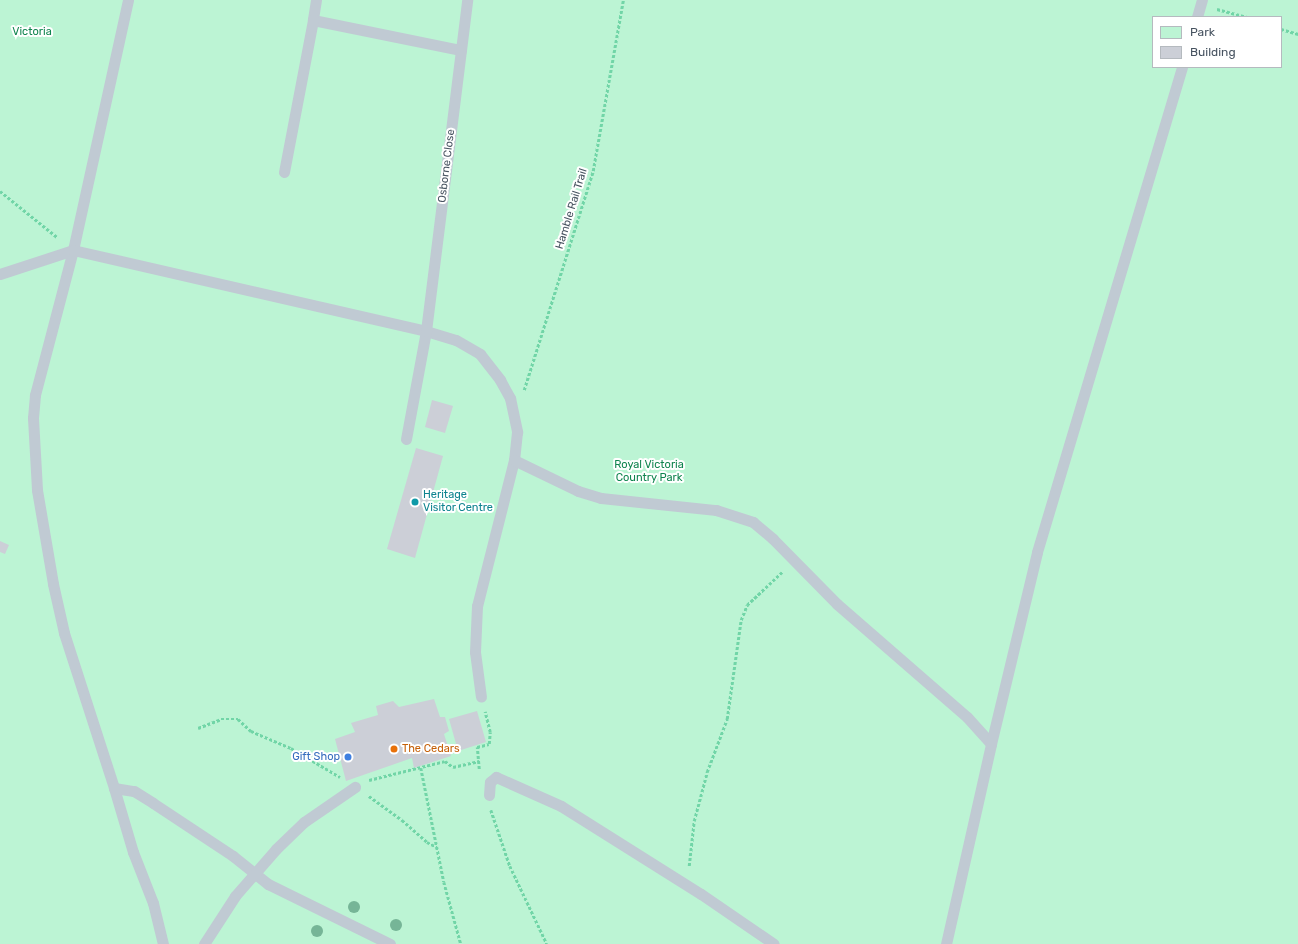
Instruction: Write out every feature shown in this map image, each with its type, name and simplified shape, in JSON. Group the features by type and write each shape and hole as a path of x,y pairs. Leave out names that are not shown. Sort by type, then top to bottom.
{"lane":[{"path":"128,0 73,250 35,395 33,418 34,458 37,490 57,607 133,852 153,903 163,944"},
{"path":"284,172 316,0"},
{"name":"Osborne Close","path":"406,439 426,331 467,0"},
{"path":"313,20 461,50"},
{"path":"946,944 990,744 1038,552 1182,68"},
{"path":"0,274 73,250 426,331 456,340 480,354 500,380 515,417 517,438 514,460 477,606 475,652 481,697"},
{"path":"514,460 578,491 601,498 716,510 737,515 753,522 795,561 837,604 967,717 990,744"},
{"path":"489,795 488,786 494,777 514,783 561,806 685,884 774,944"},
{"path":"204,944 253,872 304,822 356,787"},
{"path":"114,788 134,791 289,895 390,944"}],"path":[{"name":"Hamble Rail Trail","path":"515,417 593,171 623,0"},
{"path":"1199,8 1226,10 1244,16"},
{"path":"1282,29 1298,34"},
{"path":"0,191 73,250"},
{"path":"685,884 694,821 707,772 727,719 741,620 747,605 795,561"},
{"path":"481,697 490,732 488,744 477,747 481,792 489,795 491,812 510,866 547,944"},
{"path":"198,728 220,719 238,719 251,731 291,748 356,787 402,820 427,842 437,847"},
{"path":"356,787 378,777 421,768 445,761 453,767 479,761"},
{"path":"421,768 437,847 461,944"}],"green space":[{"name":"Royal Victoria Country Park","path":"0,0 1298,0 1298,944 0,944"}],"building":[{"path":"432,400 453,406 445,433 425,427"},
{"name":"Heritage Visitor Centre","path":"416,448 443,456 415,558 387,549"},
{"path":"0,541 9,545 5,554 0,552"},
{"path":"434,699 440,717 445,717 449,731 444,734 451,756 414,768 412,758 346,781 335,739 355,732 351,723 378,715 376,706 393,701 399,707"},
{"path":"477,711 486,742 458,751 449,719"}],"place":[{"name":"Heritage Visitor Centre","path":"415,502"},
{"name":"The Cedars","path":"394,749"},
{"name":"Gift Shop","path":"348,757"}],"park label":[{"name":"Victoria","path":"32,32"}]}
